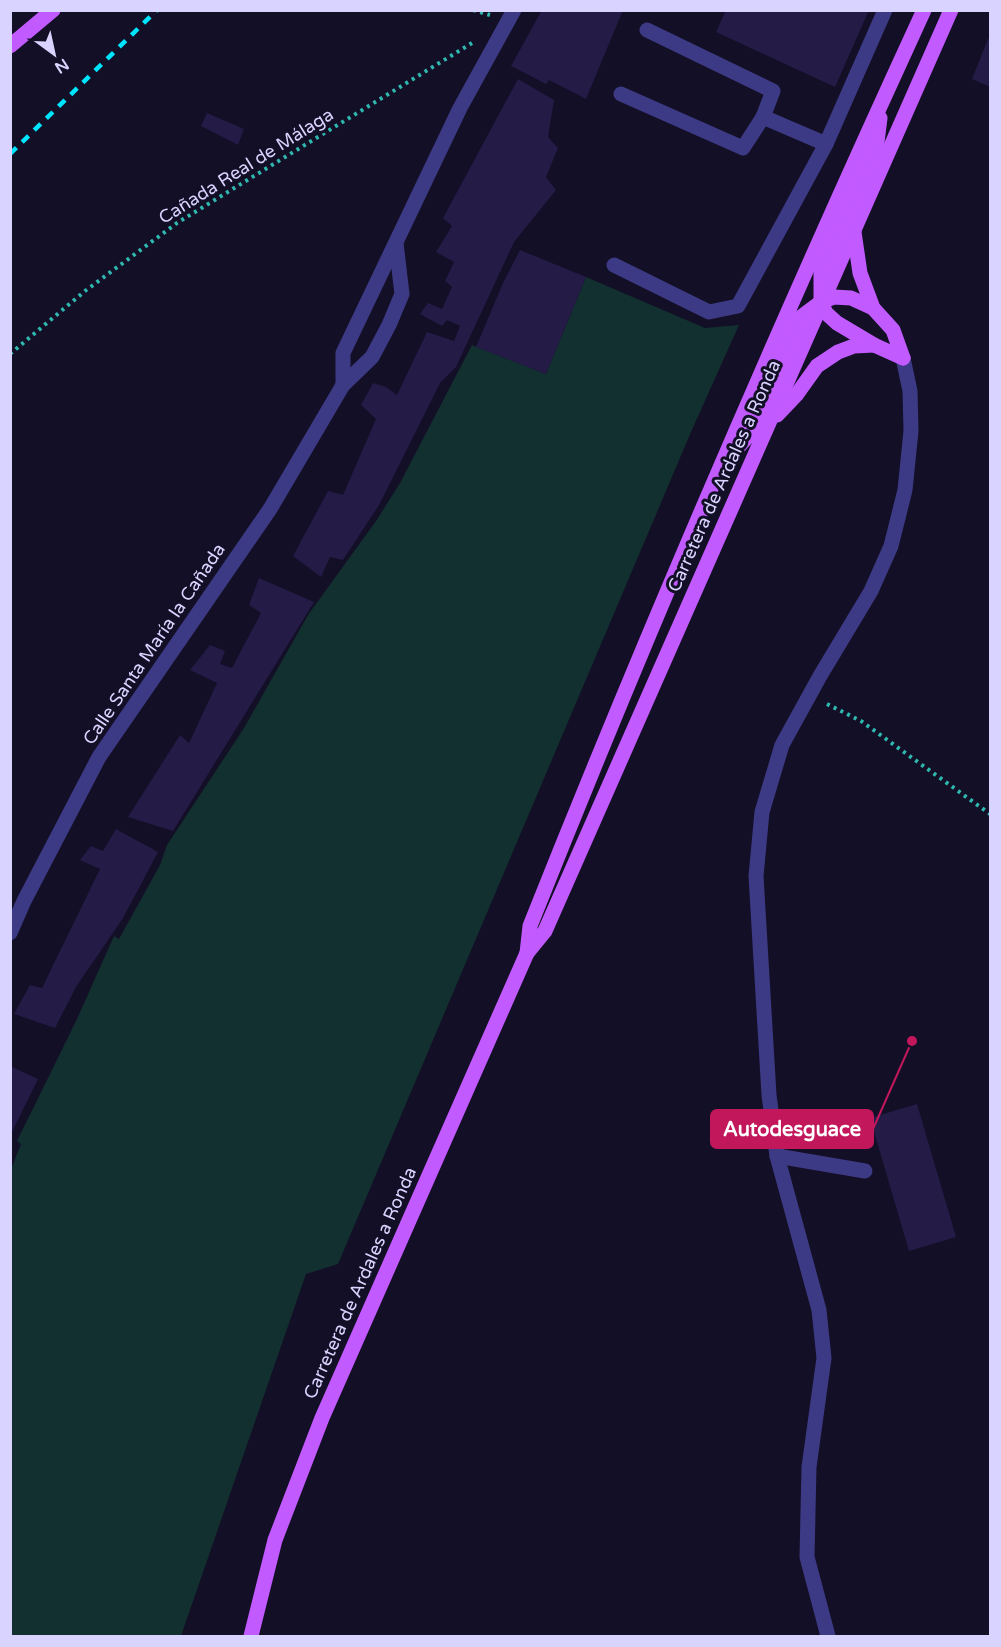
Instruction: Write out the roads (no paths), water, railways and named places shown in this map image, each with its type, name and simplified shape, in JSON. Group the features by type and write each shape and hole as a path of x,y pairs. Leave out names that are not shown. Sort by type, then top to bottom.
{"main road":[{"path":"10,46 53,10"},
{"name":"Carretera de Ardales a Ronda","path":"527,953 530,926 610,726 720,468 924,10"},
{"name":"Carretera de Ardales a Ronda","path":"251,1636 275,1540 322,1418 527,953 545,931 951,10"},
{"path":"882,100 878,142 822,273 821,302 826,313 837,323 873,345 903,358"},
{"path":"854,229 860,273 873,308 893,330 903,358"},
{"path":"720,468 749,435 801,317 821,302 834,297 851,298 873,308"},
{"path":"769,424 797,394 817,366 838,352 854,346 873,345"}],"street":[{"name":"Calle Santa María la Cañada","path":"343,385 344,353 460,108 514,10"},
{"path":"614,265 709,312 738,306 826,144 885,10"},
{"path":"621,94 743,148 763,117 773,91 647,30"},
{"path":"763,117 826,144"},
{"name":"Calle Santa María la Cañada","path":"10,933 24,901 99,757 270,509 343,385 372,357 389,326 402,294 396,243"},
{"path":"828,1636 807,1557 809,1467 824,1358 819,1310 777,1156 769,1095 756,876 762,812 782,745 871,591 891,546 905,490 911,431 910,391 903,358"},
{"path":"777,1156 865,1171"}],"railway":[{"path":"10,154 157,10"}],"place":[{"name":"Autodesguace","path":"912,1041"}]}
